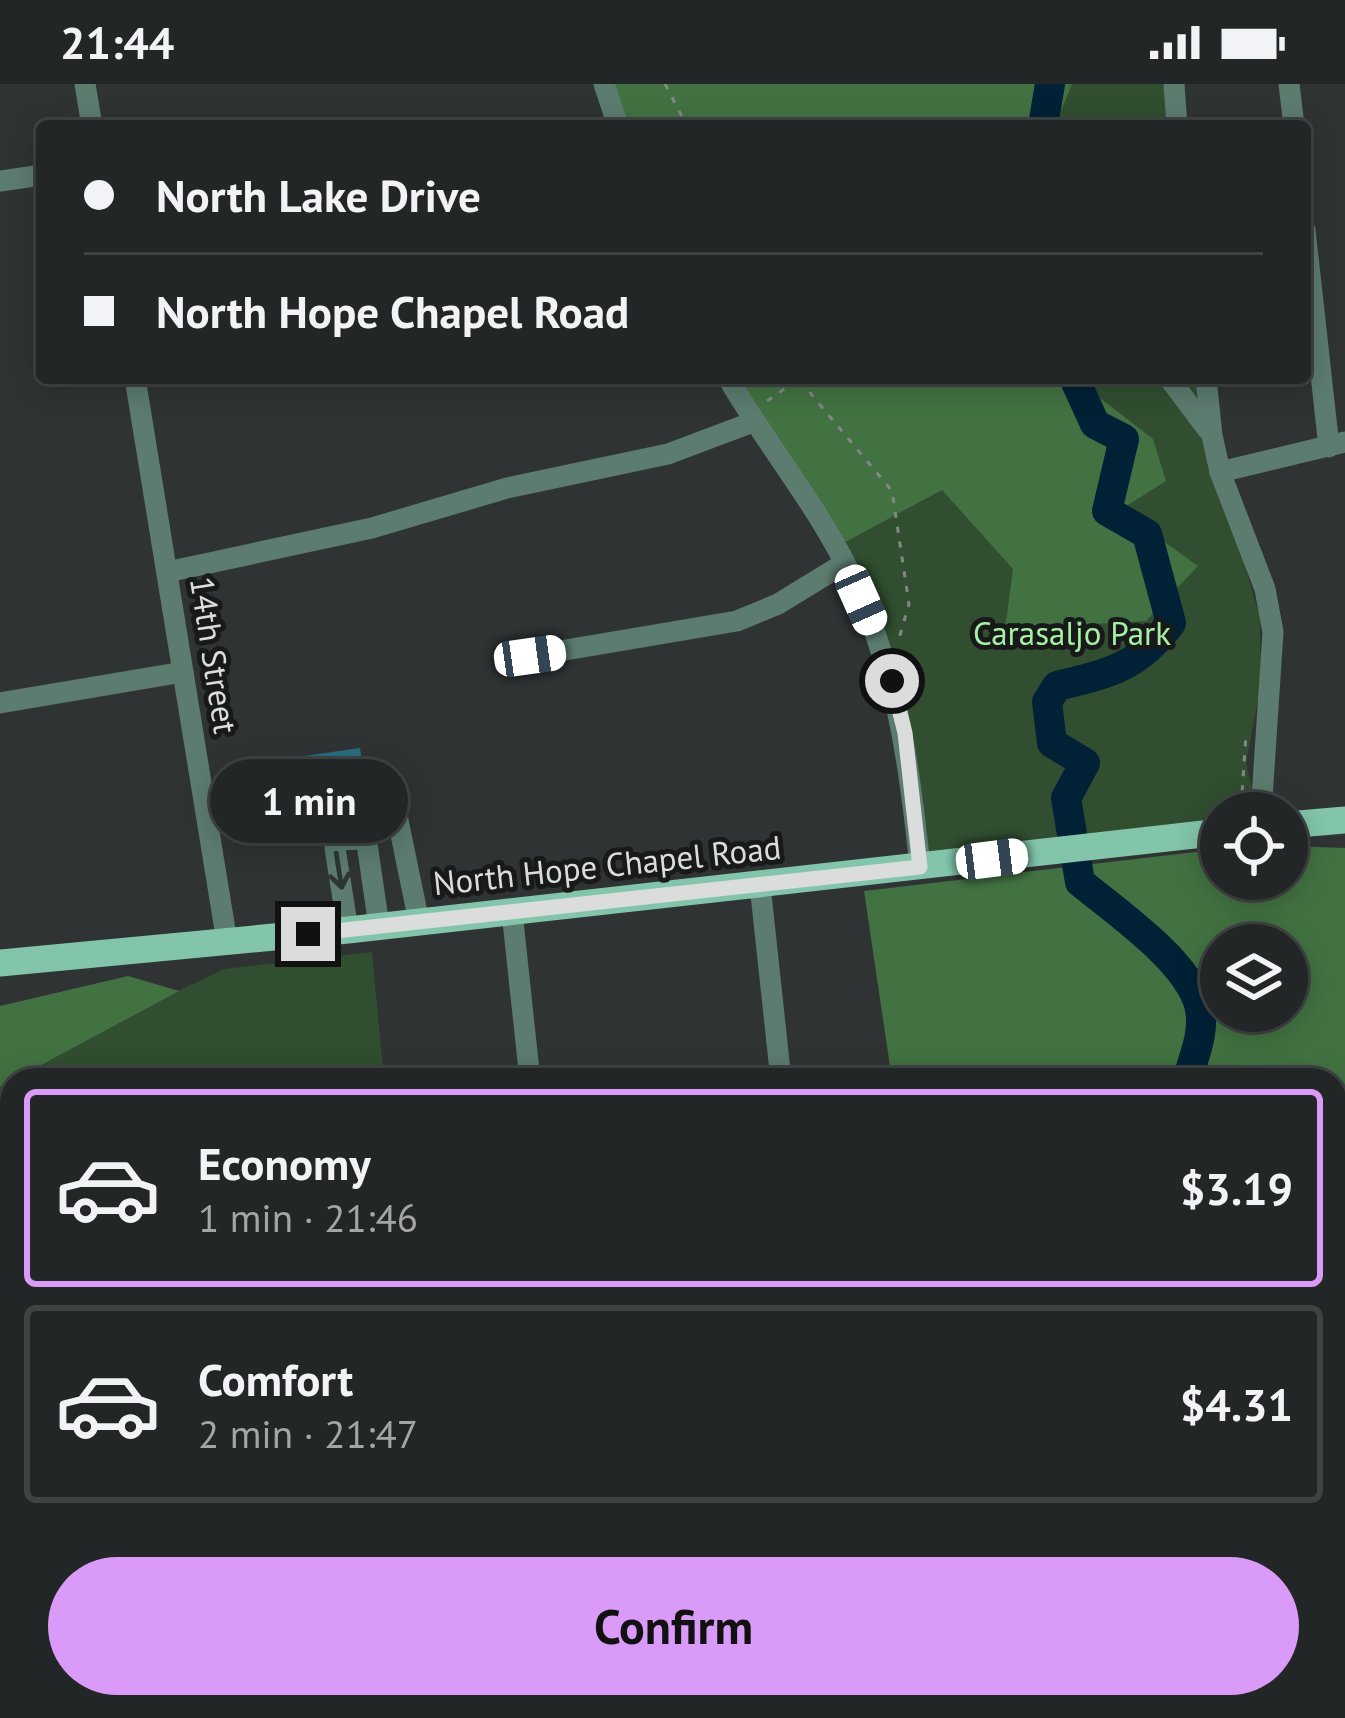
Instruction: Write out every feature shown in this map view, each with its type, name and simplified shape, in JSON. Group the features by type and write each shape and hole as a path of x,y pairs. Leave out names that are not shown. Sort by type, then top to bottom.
{"main road":[{"path":"1308,823 1345,820"},
{"name":"North Hope Chapel Road","path":"0,963 348,930 1200,834"}],"street":[{"path":"85,84 91,120"},
{"path":"604,84 616,120"},
{"path":"1174,84 1177,120"},
{"path":"1289,84 1293,120"},
{"path":"0,181 36,176"},
{"path":"1220,472 1337,445 1311,270"},
{"name":"14th Street","path":"136,384 227,942"},
{"path":"731,384 845,563 890,674 905,733 920,867"},
{"path":"1173,384 1212,435"},
{"path":"1207,384 1220,472 1265,589 1273,632 1262,792"},
{"path":"167,572 372,528 507,488 668,454 751,418"},
{"path":"530,656 737,621 778,604 845,563"},
{"path":"0,703 183,672"},
{"path":"393,796 419,922"},
{"path":"348,930 335,848 339,840 361,839 367,844 379,926"},
{"path":"760,885 780,1068"},
{"path":"512,912 529,1068"}],"path":[{"path":"665,84 684,120"},
{"path":"751,418 794,384"},
{"path":"806,384 886,481 897,506 909,604 890,674"},
{"path":"1242,792 1249,724"}],"green space":[{"path":"604,84 1174,84 1177,120 616,120"},
{"path":"609,84 1072,84 1057,120 623,120"},
{"name":"Carasaljo Park","path":"731,384 1207,384 1218,497 1239,546 1260,617 1261,684 1246,763 1253,792 1200,792 1200,834 920,867 877,637"},
{"path":"732,384 1082,384 1153,439 1166,481 1120,510 1198,566 1146,621 1005,629 1013,569 942,490 836,547"},
{"path":"1308,847 1345,848 1345,1068 890,1068 864,891 1200,851 1200,900 1308,900"},
{"path":"372,952 383,1068 17,1068 224,969"},
{"path":"128,976 179,991 35,1068 0,1068 0,1006"}],"building":[{"path":"360,748 368,802 358,803 359,809 312,811 304,756"}],"waterway":[{"path":"1044,120 1050,84"},
{"path":"1077,384 1095,424 1124,439 1107,511 1147,534 1171,623 1134,659 1057,686 1047,702 1052,743 1085,763 1066,798 1080,882 1165,954 1192,988 1201,1014 1191,1068"}],"route":[{"path":"308,934 920,867 905,733 892,681"}]}
